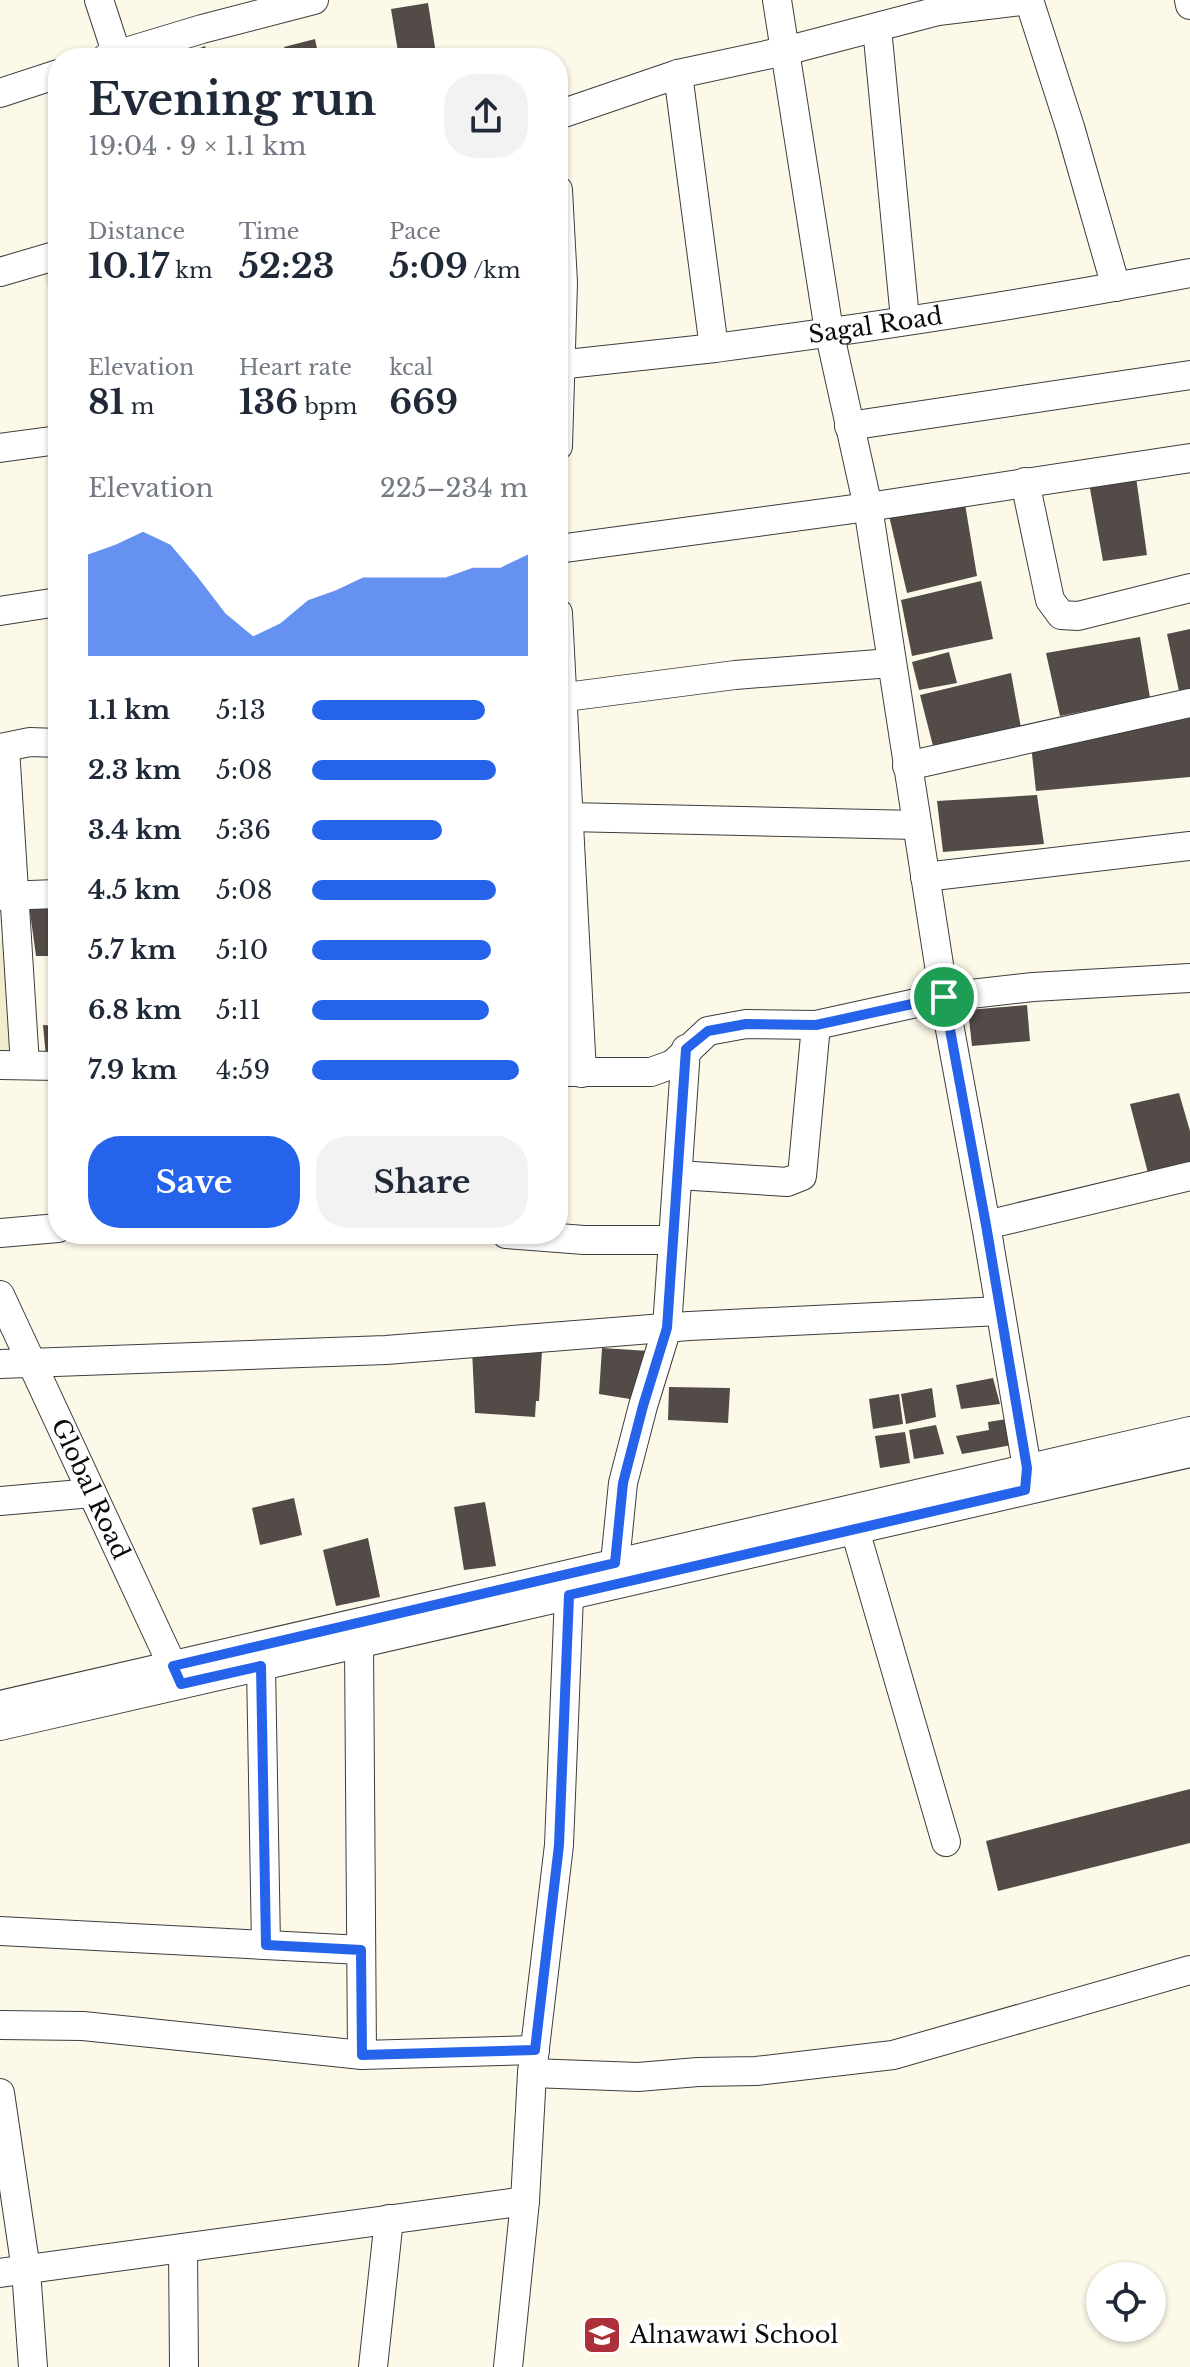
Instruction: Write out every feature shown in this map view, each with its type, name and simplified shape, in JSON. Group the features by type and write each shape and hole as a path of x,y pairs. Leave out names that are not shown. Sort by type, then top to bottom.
{"street":[{"path":"99,0 112,48"},
{"path":"146,48 314,0"},
{"path":"777,0 829,331 868,507 944,997 986,1225 1026,1479"},
{"path":"568,112 678,74 785,51 938,11 1029,0 1116,287"},
{"path":"877,28 905,319"},
{"path":"678,74 714,348"},
{"path":"0,93 48,77"},
{"path":"0,272 48,258"},
{"name":"Sagal Road","path":"568,364 714,348 1190,273"},
{"path":"849,426 1190,375"},
{"path":"0,448 48,441"},
{"path":"568,548 868,507 1190,458"},
{"path":"1025,482 1050,600 1061,615 1078,616 1190,588"},
{"path":"0,611 48,604"},
{"path":"568,696 735,675 891,663"},
{"path":"907,766 1190,703"},
{"path":"48,743 30,742 2,748 12,1065 48,1066"},
{"path":"917,825 568,817 570,1073 651,1072 673,1064 708,1031 746,1024 816,1025 944,997 1033,987 1190,978"},
{"path":"925,877 1190,846"},
{"path":"7,896 48,894"},
{"path":"678,1175 787,1182 802,1176 816,1025"},
{"path":"615,1563 623,1483 667,1328 686,1049"},
{"path":"986,1225 1190,1176"},
{"path":"0,1233 48,1229"},
{"path":"568,1239 673,1240"},
{"name":"Global Road","path":"0,1295 177,1675"},
{"path":"0,1364 386,1350 667,1328 1000,1311"},
{"path":"0,1705 177,1675 261,1666 855,1530 1190,1431"},
{"path":"0,1726 177,1675 615,1563 1026,1479 1190,1454"},
{"path":"0,1501 92,1493"},
{"path":"855,1530 946,1842"},
{"path":"508,2367 525,2201 534,2061 559,1845 569,1595"},
{"path":"359,1644 362,2055"},
{"path":"261,1666 266,1945"},
{"path":"0,1931 361,1950"},
{"path":"0,2025 83,2026 362,2055 534,2061 638,2077 756,2071 893,2055 1190,1970"},
{"path":"0,2093 13,2271 33,2367"},
{"path":"13,2271 525,2201"},
{"path":"373,2367 389,2219"},
{"path":"183,2248 184,2367"}],"shaded area":[{"path":"48,266 48,289 43,267"},
{"path":"2,940 13,1050 0,1050"}],"building":[{"path":"428,3 435,48 397,48 391,9"},
{"path":"315,39 317,48 284,48"},
{"path":"1136,477 1147,555 1103,561 1089,483"},
{"path":"964,498 977,576 907,593 887,507"},
{"path":"981,581 993,639 912,656 901,600"},
{"path":"1190,629 1190,694 1180,696 1167,634"},
{"path":"1140,637 1150,698 1060,716 1046,653"},
{"path":"949,652 957,683 919,690 912,662"},
{"path":"1011,673 1021,728 933,746 920,695"},
{"path":"1190,712 1190,777 1036,791 1031,745"},
{"path":"1037,795 1044,844 943,852 937,801"},
{"path":"48,904 48,956 36,956 29,905"},
{"path":"1027,1005 1030,1041 972,1046 968,1010"},
{"path":"43,1025 48,1025 46,1056"},
{"path":"1179,1093 1190,1131 1190,1164 1148,1173 1130,1104"},
{"path":"602,1348 649,1351 636,1400 599,1394"},
{"path":"472,1350 542,1351 535,1417 475,1413"},
{"path":"993,1378 1000,1404 961,1409 956,1385"},
{"path":"669,1387 730,1388 728,1423 668,1420"},
{"path":"932,1388 936,1417 906,1424 901,1394"},
{"path":"899,1394 903,1424 873,1429 869,1399"},
{"path":"1007,1419 1012,1445 962,1454 956,1436 989,1430 988,1422"},
{"path":"936,1425 944,1454 914,1459 909,1430"},
{"path":"905,1432 910,1463 880,1468 875,1436"},
{"path":"294,1498 302,1535 260,1545 252,1508"},
{"path":"485,1502 496,1566 464,1570 454,1507"},
{"path":"368,1538 380,1597 336,1606 323,1550"},
{"path":"1190,1789 1190,1843 998,1891 986,1841"}],"place":[{"name":"Alnawawi School","path":"602,2335"}],"route":[{"path":"944,997 1027,1468 1025,1490 569,1595 559,1845 535,2050 362,2055 361,1950 266,1945 261,1666 181,1684 173,1666 615,1563 623,1483 667,1328 686,1049 708,1031 746,1024 816,1025 944,997"}]}
